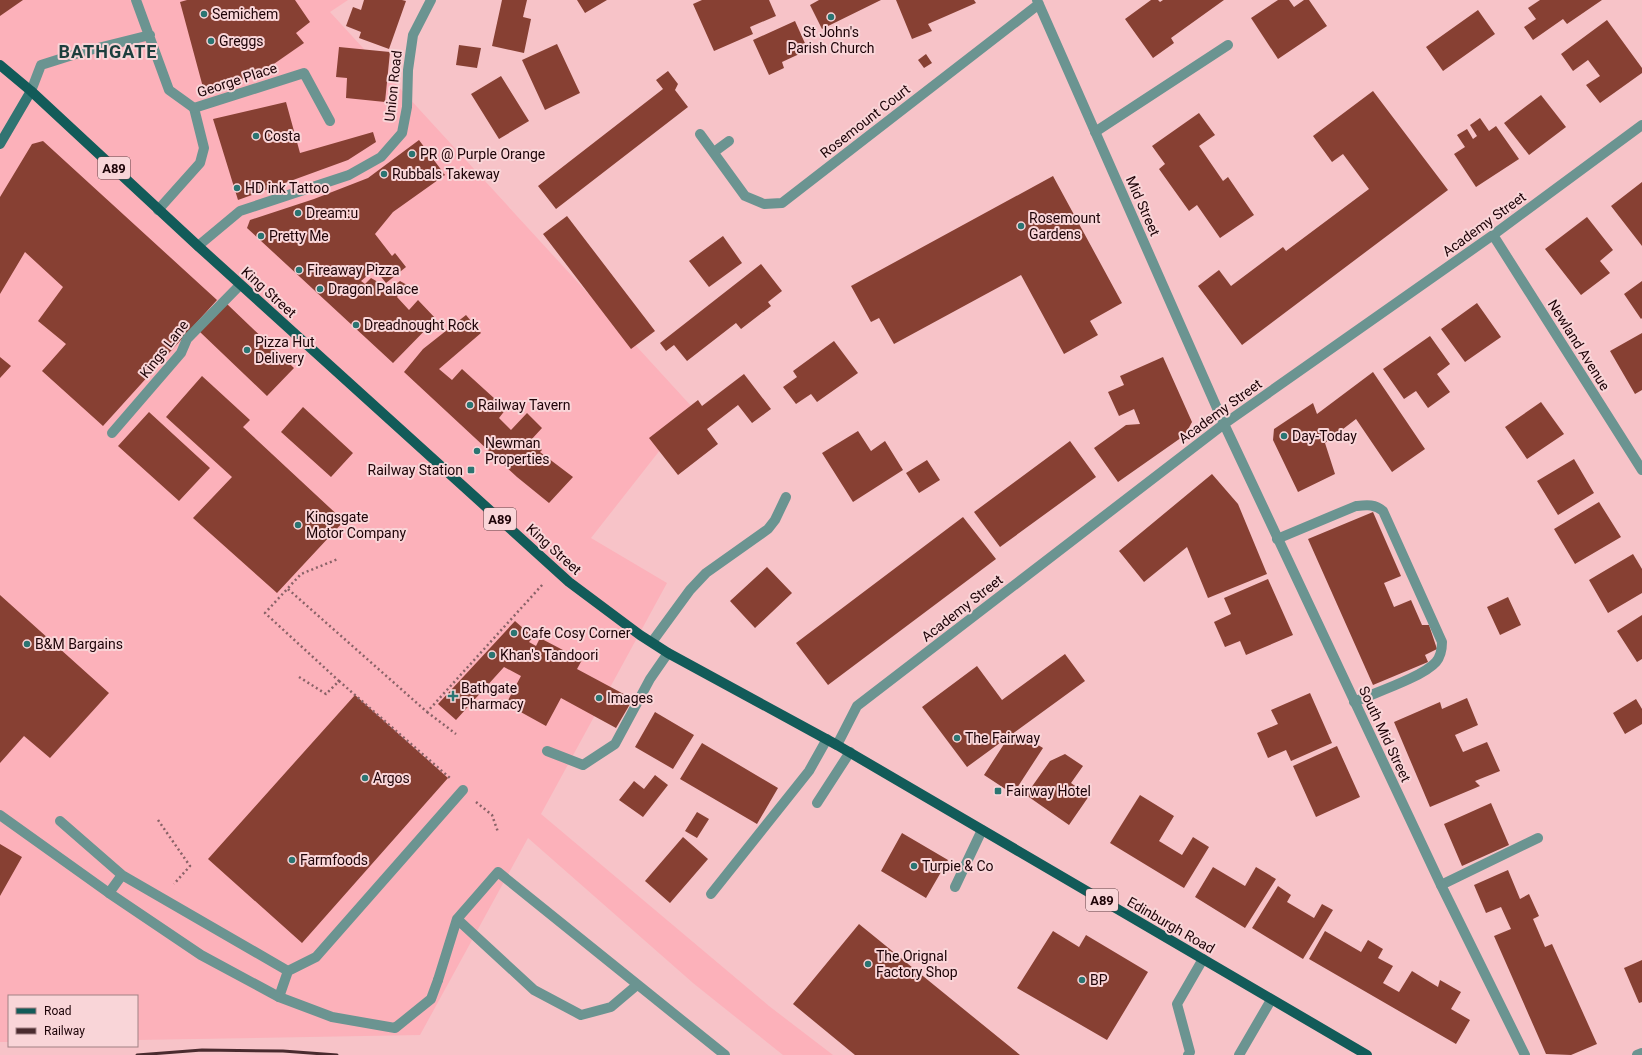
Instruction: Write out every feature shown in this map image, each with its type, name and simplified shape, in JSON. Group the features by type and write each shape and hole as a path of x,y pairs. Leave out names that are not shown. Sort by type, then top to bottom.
{"main road":[{"name":"A89","path":"0,65 31,91 198,246"},
{"path":"0,144 31,91"},
{"name":"King Street","path":"198,246 569,582 668,653 837,745"},
{"name":"Edinburgh Road","path":"837,745 1367,1055"}],"street":[{"path":"136,0 169,90 194,108"},
{"name":"Union Road","path":"198,246 240,211 349,175 381,157 402,133 407,107 408,70 413,36 431,0"},
{"name":"Mid Street","path":"1038,2 1224,424"},
{"name":"Rosemount Court","path":"700,134 745,196 764,204 782,203 1038,2"},
{"path":"31,91 41,66 82,52 150,35"},
{"path":"1095,132 1228,45"},
{"name":"George Place","path":"158,210 200,163 204,148 194,108 304,73 330,121"},
{"name":"Academy Street","path":"837,745 857,706 1224,424 1493,235 1642,125"},
{"path":"714,152 729,141"},
{"name":"Newland Avenue","path":"1493,235 1642,470"},
{"name":"Kings Lane","path":"112,433 181,354 187,339 240,285"},
{"name":"South Mid Street","path":"1224,424 1441,885 1525,1055"},
{"path":"652,642 690,590 706,573 768,529 775,520 786,497"},
{"path":"1278,539 1356,506 1370,505 1378,507 1383,511 1442,642 1442,650 1436,662 1423,672 1354,702"},
{"path":"547,751 583,765 615,744 650,679 668,653"},
{"path":"711,894 809,771 827,739"},
{"path":"818,804 850,752"},
{"path":"279,997 288,971 316,957 463,790"},
{"path":"0,815 109,893 201,955 279,997 332,1017 395,1028 430,999 438,980 457,919 498,872 725,1055"},
{"path":"60,821 122,874 288,971"},
{"path":"955,887 982,830"},
{"path":"1441,885 1538,838"},
{"path":"109,893 122,874"},
{"path":"457,919 534,990 581,1015 611,1007 637,985"},
{"path":"1188,1055 1190,1052 1177,1004 1203,960"},
{"path":"1239,1055 1271,1000"},
{"path":"1637,1055 1642,1053"}],"path":[{"path":"338,559 301,574 265,612 339,681 492,815 498,832"},
{"path":"427,712 556,569"},
{"path":"288,589 427,712 456,734"},
{"path":"299,677 326,694 339,681"},
{"path":"158,820 190,866 163,898"}],"shaded area":[{"path":"0,0 348,0 330,12 693,408 591,538 667,583 541,814 769,1006 833,1055 783,1055 693,983 528,838 420,1035 138,1040 138,995 8,995 8,1042 0,1042"}],"building":[{"path":"0,0 23,0 0,16"},
{"path":"187,0 295,0 310,22 296,33 304,43 258,75 204,91 180,2"},
{"path":"364,0 406,1 389,49 359,38 361,32 346,26 353,7 361,10"},
{"path":"502,0 527,0 523,17 531,19 524,53 492,46"},
{"path":"577,0 607,0 585,13"},
{"path":"702,0 769,0 776,16 750,27 753,34 714,51 693,4"},
{"name":"St John's Parish Church","path":"819,0 881,0 822,29 810,5"},
{"path":"896,0 974,0 976,3 928,24 932,31 912,39"},
{"path":"1151,0 1158,0 1160,2 1163,0 1224,0 1171,38 1174,43 1153,58 1125,19"},
{"path":"1278,0 1289,0 1294,7 1304,0 1309,0 1327,26 1278,59 1251,18"},
{"path":"1540,0 1602,0 1567,24 1563,19 1533,40 1524,27 1536,19 1528,8"},
{"path":"1478,10 1495,34 1443,71 1426,47"},
{"path":"1607,20 1642,68 1642,73 1600,103 1586,85 1600,76 1588,60 1573,71 1561,54"},
{"path":"795,21 808,50 782,62 784,68 769,75 753,40"},
{"path":"557,44 580,93 545,110 522,60"},
{"path":"459,45 481,48 477,68 456,65"},
{"path":"339,47 390,52 385,102 346,98 347,78 336,77"},
{"path":"926,54 932,63 924,68 918,60"},
{"path":"668,71 678,84 675,90 688,107 556,209 538,186 663,89 656,80"},
{"path":"501,76 529,121 499,139 471,94"},
{"path":"1373,91 1448,190 1242,345 1198,286 1219,270 1231,286 1283,247 1286,251 1369,189 1343,154 1332,162 1313,136"},
{"path":"1541,95 1566,127 1529,155 1504,123"},
{"path":"286,102 300,153 373,132 376,142 348,160 238,200 213,119"},
{"path":"1199,113 1215,135 1199,146 1223,181 1228,177 1254,215 1220,238 1197,205 1189,211 1159,169 1165,164 1152,146"},
{"path":"1480,118 1489,131 1496,126 1519,159 1476,187 1454,154 1465,147 1457,135 1467,129 1473,139 1477,136 1470,125"},
{"path":"419,140 445,175 393,212 375,234 392,256 395,253 406,267 386,283 375,269 361,281 365,284 371,278 390,289 400,281 407,285 397,297 409,310 418,300 436,319 393,363 247,228 250,220 314,199 368,178"},
{"path":"43,141 217,300 103,426 42,371 66,344 38,321 63,287 25,252 0,294 0,197 32,144"},
{"name":"Rosemount Gardens","path":"1053,176 1122,303 1090,321 1098,335 1064,354 1021,275 894,344 879,318 871,322 851,286"},
{"path":"1642,182 1642,246 1611,206"},
{"path":"567,216 655,331 631,349 543,234"},
{"path":"1587,217 1613,250 1600,261 1610,273 1581,295 1545,249"},
{"path":"723,236 742,263 709,287 689,261"},
{"path":"761,264 782,291 768,302 771,306 741,329 736,323 687,361 674,345 666,351 660,343"},
{"path":"1642,281 1642,318 1641,319 1624,294"},
{"path":"1477,303 1501,337 1465,362 1441,329"},
{"name":"Pizza Hut Delivery","path":"227,304 294,368 267,396 200,332"},
{"path":"466,315 481,333 439,369 452,380 462,369 506,409 499,418 511,430 527,413 542,428 531,440 542,450 540,452 573,477 549,503 517,477 404,372 423,349"},
{"path":"1642,333 1642,390 1635,394 1610,351"},
{"path":"1430,336 1450,364 1437,374 1450,392 1428,408 1416,391 1404,399 1383,369"},
{"path":"834,341 858,373 817,402 811,394 796,404 783,387 797,377 793,371"},
{"path":"0,357 11,366 0,378"},
{"path":"1163,357 1192,422 1185,435 1118,482 1094,448 1126,425 1140,424 1134,409 1119,416 1108,392 1124,385 1120,376"},
{"path":"1373,372 1425,449 1392,472 1356,419 1325,443 1335,474 1298,492 1273,440 1274,429 1313,403 1317,414"},
{"path":"744,374 771,409 752,423 738,405 707,429 718,444 678,475 649,438 698,400 702,406"},
{"path":"202,376 250,420 243,427 344,521 277,593 193,518 232,477 166,417"},
{"path":"1541,402 1564,434 1527,459 1505,427"},
{"path":"303,407 353,453 331,477 281,432"},
{"path":"149,412 210,468 179,501 118,446"},
{"path":"858,431 871,451 885,441 903,470 853,502 822,453"},
{"path":"1070,441 1096,477 1000,547 974,512"},
{"path":"1574,459 1594,493 1558,515 1537,481"},
{"path":"927,460 940,480 919,493 906,473"},
{"path":"1212,474 1238,504 1267,574 1208,598 1187,547 1144,582 1119,551"},
{"path":"1599,502 1621,537 1575,564 1554,529"},
{"path":"1373,512 1401,576 1384,583 1394,607 1411,600 1422,625 1429,625 1437,649 1425,655 1428,662 1373,685 1308,539"},
{"path":"963,517 996,559 828,685 796,643"},
{"path":"1633,554 1642,569 1642,593 1608,613 1589,580"},
{"path":"767,567 792,593 755,628 730,601"},
{"path":"1268,579 1293,635 1246,655 1240,641 1225,647 1214,622 1231,614 1224,598"},
{"name":"B&M Bargains","path":"0,595 109,693 50,758 24,736 0,763"},
{"path":"1508,597 1521,625 1500,635 1487,607"},
{"path":"1642,615 1642,659 1637,662 1617,631"},
{"path":"515,621 533,637 529,642 536,646 540,638 582,660 577,669 633,699 616,728 561,698 546,726 506,704 521,676 504,667 456,720 438,704"},
{"path":"1065,654 1085,681 967,767 922,707 977,666 1002,700"},
{"path":"1310,693 1332,743 1291,761 1286,750 1268,758 1257,733 1278,724 1271,710"},
{"path":"355,695 448,778 302,943 208,859"},
{"path":"1467,698 1478,725 1455,735 1463,752 1487,742 1500,771 1475,781 1480,786 1430,807 1394,722 1440,702 1442,709"},
{"path":"1636,699 1642,709 1642,724 1625,734 1613,713"},
{"path":"655,712 694,735 673,769 635,747"},
{"path":"1025,737 1043,748 1013,794 984,775 1006,741"},
{"path":"702,743 778,788 757,824 680,779"},
{"path":"1337,746 1360,797 1316,817 1293,766"},
{"path":"1065,754 1083,766 1071,783 1089,796 1069,825 1026,795 1050,761"},
{"path":"655,775 668,785 643,817 619,800 634,781 644,789"},
{"path":"1140,795 1174,816 1159,841 1182,855 1193,837 1209,847 1184,888 1110,843"},
{"path":"1491,803 1509,845 1462,866 1444,824"},
{"path":"697,812 709,819 697,838 685,831"},
{"name":"Turpie & Co","path":"902,833 948,860 926,898 881,871"},
{"path":"683,837 708,859 670,903 645,881"},
{"path":"0,844 22,857 0,896"},
{"path":"1213,867 1245,886 1256,867 1276,879 1245,928 1195,897"},
{"path":"1508,870 1520,899 1529,894 1539,916 1533,919 1545,947 1552,944 1597,1044 1571,1055 1546,1054 1494,936 1511,929 1501,907 1486,913 1474,885"},
{"path":"1278,886 1291,895 1287,902 1314,918 1322,904 1333,910 1303,959 1252,928"},
{"name":"The Orignal Factory Shop","path":"859,924 1020,1055 855,1055 793,1004"},
{"name":"BP","path":"1053,931 1079,947 1086,935 1148,972 1107,1040 1017,988"},
{"path":"1325,931 1361,952 1368,940 1383,949 1378,958 1393,966 1383,983 1399,992 1412,971 1438,987 1440,980 1461,992 1451,1009 1470,1020 1456,1044 1309,959"},
{"path":"1642,960 1642,1002 1639,1003 1624,968"}],"railway":[{"path":"137,1055 202,1050 283,1051 337,1055"}],"place":[{"name":"Semichem","path":"204,14"},
{"name":"St John's Parish Church","path":"831,17"},
{"name":"Greggs","path":"211,41"},
{"name":"Costa","path":"256,136"},
{"name":"PR @ Purple Orange","path":"412,154"},
{"name":"Rubbals Takeway","path":"384,174"},
{"name":"HD ink Tattoo","path":"237,188"},
{"name":"Dream:u","path":"298,213"},
{"name":"Rosemount Gardens","path":"1021,226"},
{"name":"Pretty Me","path":"261,236"},
{"name":"Fireaway Pizza","path":"299,270"},
{"name":"Dragon Palace","path":"320,289"},
{"name":"Dreadnought Rock","path":"356,325"},
{"name":"Pizza Hut Delivery","path":"247,350"},
{"name":"Railway Tavern","path":"470,405"},
{"name":"Day-Today","path":"1284,436"},
{"name":"Newman Properties","path":"477,451"},
{"name":"Railway Station","path":"471,470"},
{"name":"Kingsgate Motor Company","path":"298,525"},
{"name":"Cafe Cosy Corner","path":"514,633"},
{"name":"B&M Bargains","path":"27,644"},
{"name":"Khan's Tandoori","path":"492,655"},
{"name":"Bathgate Pharmacy","path":"453,696"},
{"name":"Images","path":"599,698"},
{"name":"The Fairway","path":"957,738"},
{"name":"Argos","path":"365,778"},
{"name":"Fairway Hotel","path":"998,791"},
{"name":"Farmfoods","path":"292,860"},
{"name":"Turpie & Co","path":"914,866"},
{"name":"The Orignal Factory Shop","path":"868,964"},
{"name":"BP","path":"1082,980"}],"district":[{"name":"BATHGATE","path":"108,51"}]}
